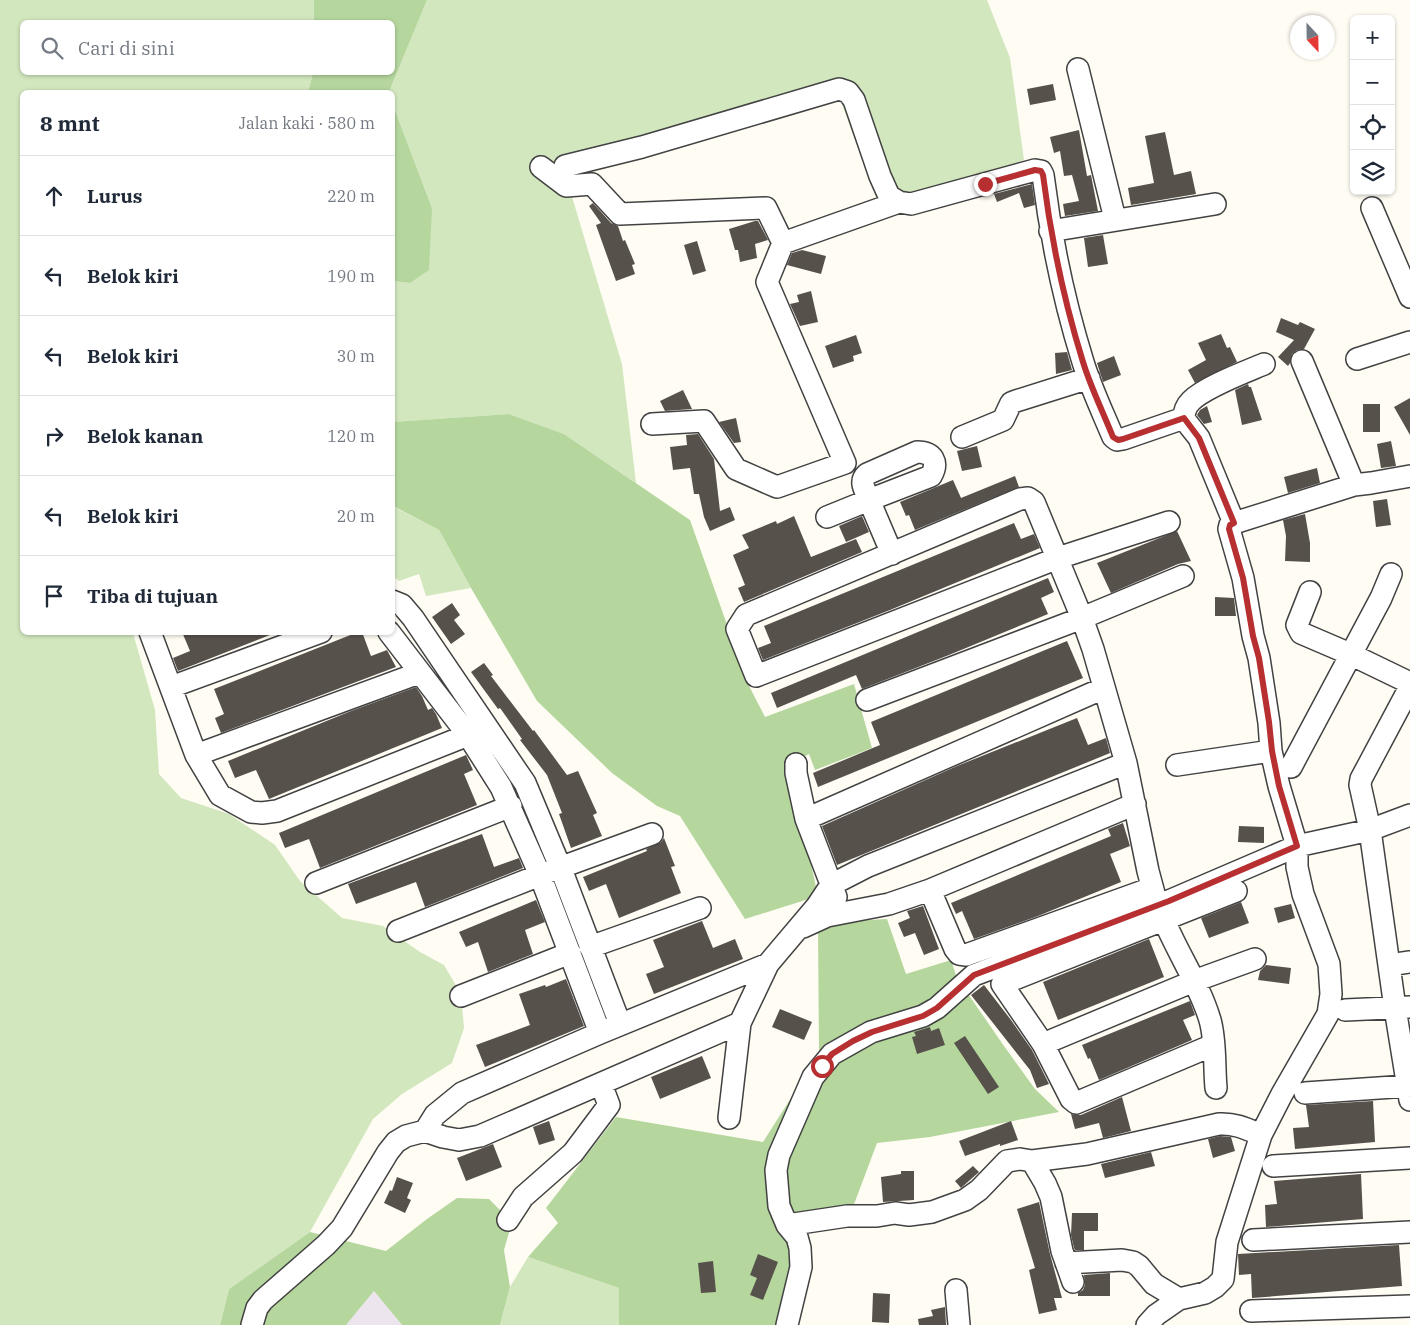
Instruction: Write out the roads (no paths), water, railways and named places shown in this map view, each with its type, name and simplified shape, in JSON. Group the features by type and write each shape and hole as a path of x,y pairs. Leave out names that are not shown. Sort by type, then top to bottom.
{"street":[{"path":"1078,69 1115,219"},
{"path":"565,166 642,147 838,89 848,92 854,100 888,196 899,202 910,204 1035,170 1041,171 1050,230 1062,287 1083,364 1113,437 1118,440 1184,418"},
{"path":"541,167 566,186 592,184 620,214 766,208 783,243 767,282 845,463 777,487 736,469 704,422 652,424"},
{"path":"783,243 899,202"},
{"path":"1050,230 1215,204"},
{"path":"1372,208 1410,298"},
{"path":"1357,359 1410,342"},
{"path":"1302,362 1354,484"},
{"path":"1234,523 1199,438 1184,418 1186,408 1198,395 1239,374 1264,364"},
{"path":"962,437 1003,420 1011,403 1089,378"},
{"path":"1148,1325 1156,1315 1179,1298 1205,1293 1223,1279 1227,1242 1261,1135 1328,1014 1330,986 1328,964 1302,894 1297,867 1297,846 1279,786 1272,751 1259,658 1253,636 1243,578 1229,529 1230,525 1354,484 1410,476"},
{"path":"1169,522 1058,558 756,676 737,629 746,615 1020,499 1028,498 1034,502 1058,558 1082,618 1104,688 1126,762 1158,905 1194,980 1210,1020 1216,1088"},
{"path":"826,517 869,500 892,554"},
{"path":"1291,767 1381,598 1391,574"},
{"path":"867,700 1082,618 1183,576"},
{"path":"1305,1093 1409,1093 1402,1008 1389,965 1370,830 1360,785 1361,779 1410,685 1350,654 1301,634 1297,625 1310,592"},
{"path":"395,603 402,605 413,618 526,784 561,869 620,1024"},
{"path":"151,635 196,755 220,795 251,812 277,811 468,736"},
{"path":"171,688 313,635"},
{"path":"391,635 468,736 511,806 600,1033"},
{"path":"196,755 419,673"},
{"path":"806,819 1104,688"},
{"path":"1177,765 1272,751"},
{"path":"729,1118 740,1023 768,964 817,906 832,885 868,866 1126,762"},
{"path":"796,764 796,773 806,819 842,914"},
{"path":"795,931 827,916 889,904 930,890 1134,804"},
{"path":"316,884 511,806"},
{"path":"787,1325 801,1267 800,1248 797,1238 787,1225 779,1206 776,1170 779,1154 813,1077 832,1054 872,1032 923,1016 937,1008 974,975 1169,901 1297,846 1370,830 1410,815"},
{"path":"398,931 652,834"},
{"path":"930,890 955,949 959,954 966,955 1158,905 1236,891"},
{"path":"1158,905 1002,984 1042,1044 1071,1099 1076,1103 1213,1045"},
{"path":"590,947 700,908"},
{"path":"461,996 570,953"},
{"path":"1042,1044 1194,980 1255,959"},
{"path":"1389,965 1410,962"},
{"path":"426,1130 435,1115 462,1093 620,1024 768,964"},
{"path":"1345,1010 1402,1008"},
{"path":"252,1325 257,1308 263,1300 326,1245 342,1228 396,1142 406,1136 426,1130 443,1137 459,1140 480,1136 740,1023"},
{"path":"508,1220 523,1197 573,1153 608,1105 601,1084"},
{"path":"787,1225 847,1216 878,1216 895,1213 909,1215 932,1212 957,1204 972,1195 1007,1161 1020,1159 1032,1161 1087,1154 1220,1124 1241,1126 1261,1135"},
{"path":"1272,1166 1410,1158"},
{"path":"1032,1161 1051,1197 1070,1273 1122,1260 1133,1262 1139,1266 1154,1284 1179,1298"},
{"path":"1252,1240 1410,1232"},
{"path":"956,1290 959,1325"},
{"path":"1251,1311 1410,1306"}]}
